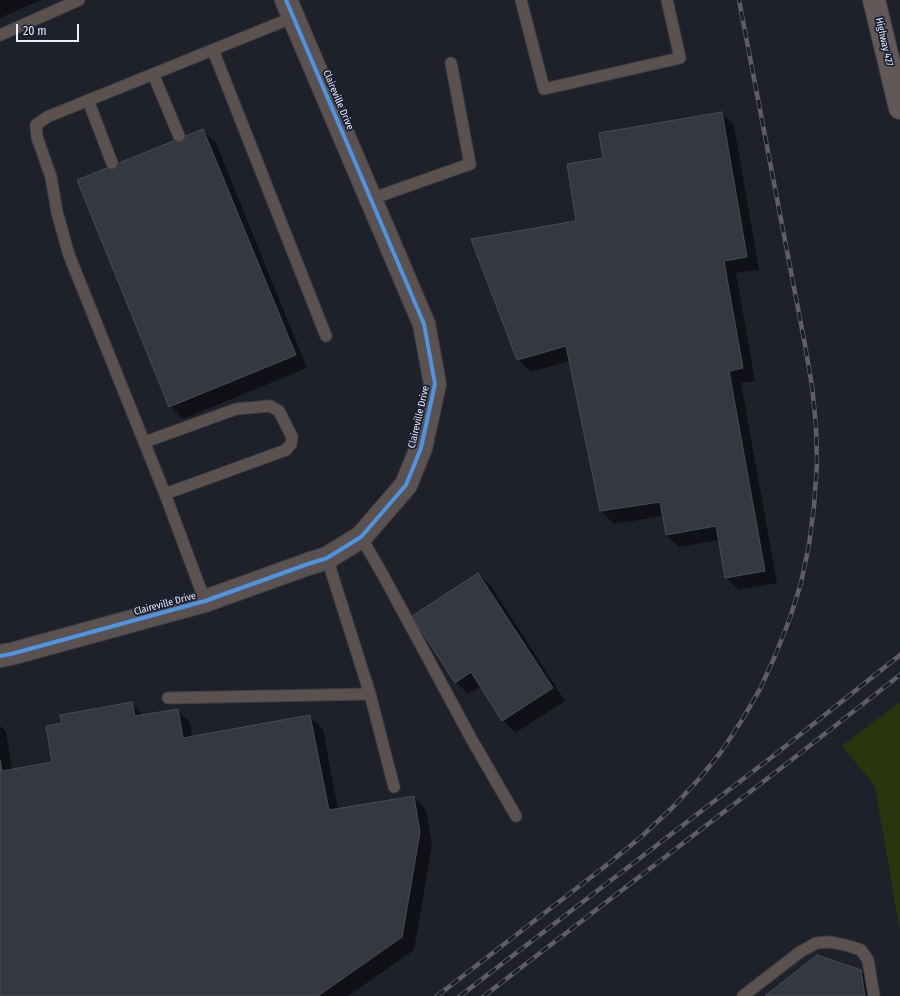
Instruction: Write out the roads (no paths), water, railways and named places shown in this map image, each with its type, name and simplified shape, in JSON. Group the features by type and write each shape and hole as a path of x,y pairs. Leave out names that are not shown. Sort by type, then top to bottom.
{"highway":[{"name":"Highway 427","path":"874,0 900,108"}],"street":[{"name":"Claireville Drive","path":"0,656 205,601 327,558 361,537 406,485 421,448 435,384 424,324 289,4"}],"lane":[{"path":"0,36 79,0"},
{"path":"521,0 544,89 680,58 667,0"},
{"path":"205,601 166,494 69,255 57,212 51,177 37,137 36,125 47,117 213,50 289,4"},
{"path":"213,50 326,336"},
{"path":"371,199 470,164 451,62"},
{"path":"153,74 179,136"},
{"path":"88,100 112,163"},
{"path":"145,442 236,409 270,406 279,411 292,437 291,444 286,450 166,494"},
{"path":"361,537 472,740 516,816"},
{"path":"327,558 370,694 394,787"},
{"path":"168,698 370,694"},
{"path":"743,996 800,952 816,943 831,942 862,950 868,960 874,996"}],"railway":[{"path":"437,996 641,837 672,808 699,779 721,752 760,689 790,618 801,583 809,545 817,464 816,426 812,386 739,0"},
{"path":"460,996 777,753 900,655"},
{"path":"484,996 900,675"}]}
